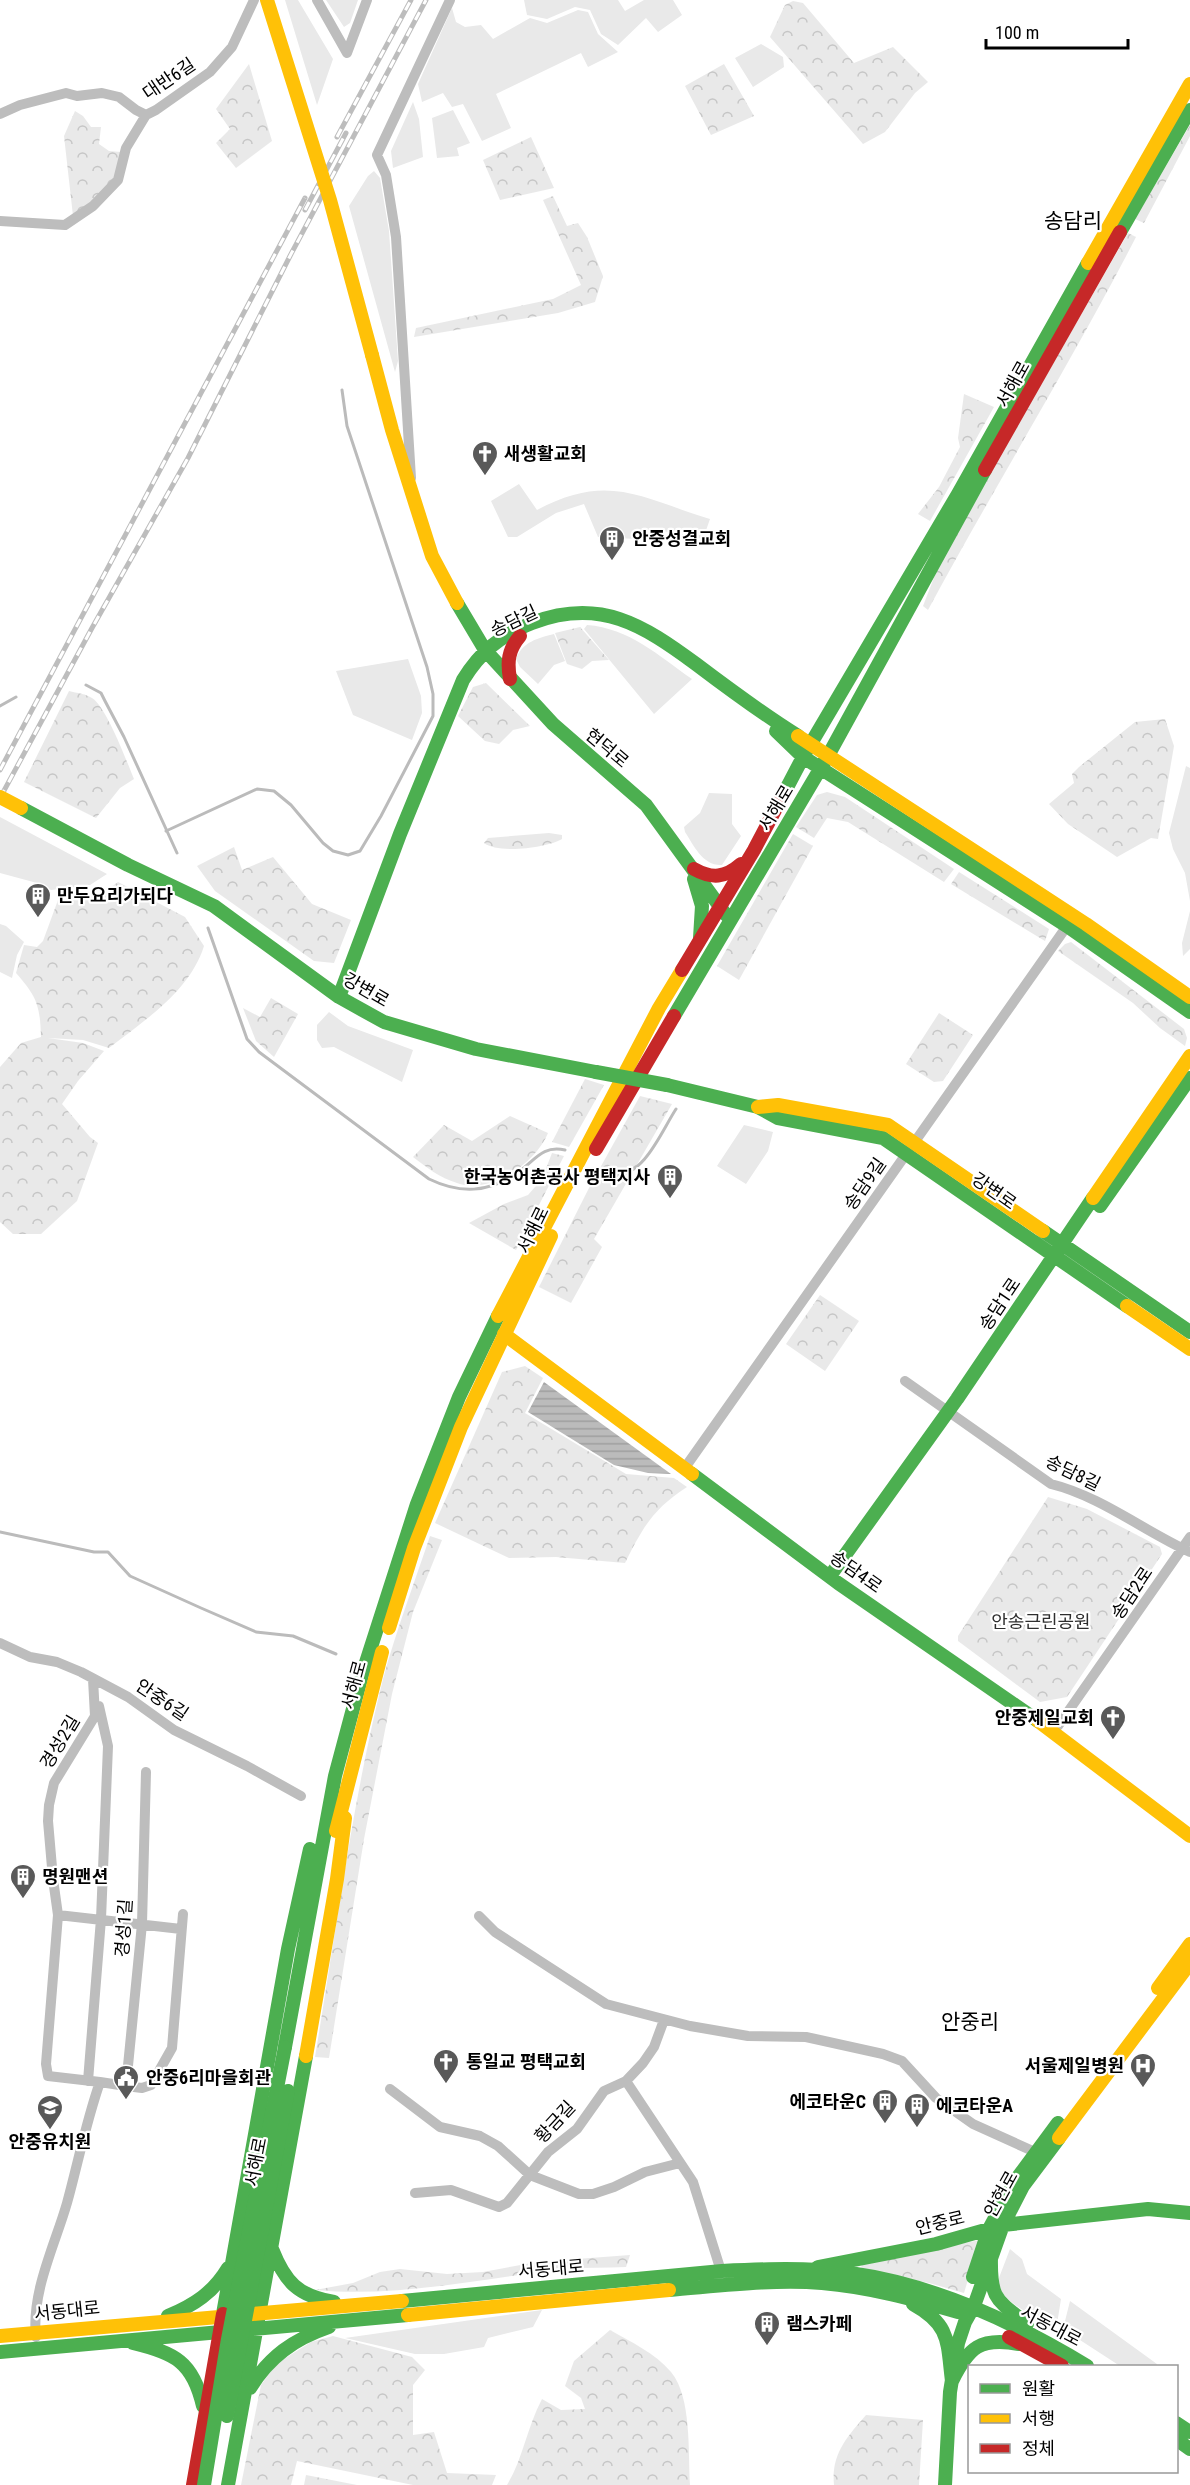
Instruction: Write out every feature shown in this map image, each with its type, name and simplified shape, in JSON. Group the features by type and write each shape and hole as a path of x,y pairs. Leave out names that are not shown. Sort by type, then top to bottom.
{"main road":[{"name":"현덕로","path":"267,0 330,200 372,355 432,556 484,655 589,764 639,810 694,874"},
{"name":"서해로","path":"214,2485 335,1776 401,1550 459,1397 485,1340 569,1176 659,1008 754,850 803,757 958,494 1190,84"},
{"name":"서해로","path":"204,2485 228,2339 331,1853 354,1755 376,1671 418,1537 461,1427 577,1182 820,768 952,528 1190,111"},
{"path":"339,997 400,834 463,680 484,655 527,626 552,616 585,613 619,618 665,642 795,734 812,743 991,864 1071,914 1190,997"},
{"name":"송담길","path":"484,655 520,636 564,619 615,620 638,630 737,700 790,742 803,757"},
{"path":"510,679 507,655 513,643 520,636"},
{"name":"현덕로","path":"484,655 585,754 638,797 659,820 728,923"},
{"path":"803,757 1067,926 1190,1012"},
{"name":"강변로","path":"0,797 128,865 214,906 339,997 384,1022 476,1049 667,1085 758,1107 778,1105 888,1125 911,1147 1062,1252 1190,1349"},
{"path":"699,942 702,928 702,906 694,874 723,877 733,872 754,850"},
{"name":"송담1로","path":"837,1576 952,1414 1062,1252 1190,1056"},
{"name":"송담1로","path":"1062,1252 1190,1078"},
{"name":"강변로","path":"1062,1252 1190,1332"},
{"name":"송담4로","path":"506,1329 837,1576 1067,1741 1190,1836"},
{"name":"송담4로","path":"837,1576 1058,1726 1190,1825"},
{"path":"1058,1726 1067,1741"},
{"path":"228,2485 337,1879 354,1755"},
{"path":"193,2485 288,1949 311,1843 335,1776"},
{"name":"안현로","path":"945,2485 947,2424 952,2381 989,2229 1015,2181 1035,2152 1190,1944"},
{"name":"안현로","path":"968,2308 1003,2225 1023,2186 1190,1963"},
{"name":"안중로","path":"807,2269 936,2244 1003,2225 1148,2209 1190,2213"},
{"path":"272,2248 279,2268 289,2283 300,2292 330,2301 365,2304"},
{"path":"153,2322 206,2297 223,2278 234,2257"},
{"path":"991,2257 990,2284 993,2296 1047,2343"},
{"name":"서동대로","path":"0,2352 222,2331 259,2321 365,2304 721,2271 807,2269 886,2279 926,2289 1047,2343 1084,2365"},
{"name":"서동대로","path":"0,2336 224,2316 259,2321 359,2318 622,2293 761,2283 821,2283 968,2308 1059,2365"},
{"path":"898,2295 934,2318 940,2327 947,2342 952,2381"},
{"path":"244,2399 268,2360 288,2345 318,2331 359,2318"},
{"path":"121,2340 169,2353 186,2365 199,2384 205,2418"},
{"path":"952,2381 968,2352 979,2343 998,2340 1027,2346"}],"street":[{"name":"대반6길","path":"0,114 20,105 66,93 77,96 102,93 119,97 146,115 165,106 210,72 232,47 254,0"},
{"path":"318,0 347,53 367,0"},
{"path":"412,494 396,237 386,176 377,155 450,0"},
{"path":"0,221 65,225 93,206 118,180 126,148 146,115"},
{"name":"송담9길","path":"687,1465 1067,926"},
{"path":"905,1381 952,1414"},
{"name":"송담8길","path":"952,1414 1051,1484 1121,1514 1186,1550"},
{"name":"송담2로","path":"1058,1726 1186,1550 1190,1537"},
{"name":"안중6길","path":"0,1643 30,1657 57,1662 93,1679 128,1697 174,1730 301,1796"},
{"name":"경성2길","path":"93,1679 108,1746 94,2082 48,2076 46,2064 58,1915 48,1821 54,1783 95,1716 93,1679"},
{"name":"경성1길","path":"126,2086 142,1924 146,1772"},
{"path":"37,2349 35,2315 40,2291 75,2174 94,2082 142,2088 152,2085 172,2048 183,1914"},
{"path":"58,1915 181,1929"},
{"path":"479,1916 495,1932 606,2004 664,2020 748,2036 806,2037 883,2054 902,2061 936,2098 973,2124 1035,2152"},
{"name":"황금길","path":"415,2193 452,2190 499,2207 507,2203 548,2152 577,2129 604,2091 626,2081 643,2064 654,2047 664,2020"},
{"path":"626,2081 693,2182 721,2271"},
{"path":"390,2089 440,2127 480,2136 498,2146 530,2175 579,2194 594,2194 645,2172 680,2163"}],"green space":[{"path":"285,0 298,0 333,59 317,105"},
{"path":"326,0 358,0 350,23 344,27"},
{"path":"524,0 618,0 625,11 644,0 673,0 682,15 658,32 646,18 618,45 601,34 590,10 575,7 547,19 527,15"},
{"path":"793,1 803,3 854,63 893,47 928,82 915,93 885,132 863,144 770,37 785,5"},
{"path":"452,8 456,22 465,27 481,25 493,39 530,18 547,23 578,10 588,12 598,34 618,52 588,67 581,53 496,94 511,128 482,141 463,104 452,107 443,93 422,102 418,84"},
{"path":"761,44 783,57 784,67 753,87 735,58"},
{"path":"249,64 272,141 236,168 216,143 230,129 216,109"},
{"path":"724,64 754,116 711,135 685,86"},
{"path":"413,102 419,119 423,157 393,168 391,151"},
{"path":"453,110 470,143 457,148 459,156 437,158 432,118"},
{"path":"75,111 83,116 91,127 101,127 99,144 109,151 121,152 115,178 90,205 73,216 64,136"},
{"path":"1190,125 1190,136 1144,223 1135,219"},
{"path":"531,137 554,188 500,200 483,160"},
{"path":"374,171 380,178 389,231 398,361 395,372 349,206 368,176"},
{"path":"553,196 567,226 578,223 587,237 603,276 595,302 558,313 414,337 416,328 553,299 581,285 543,200"},
{"path":"1128,233 1136,237 1060,377 928,610 923,606 942,557"},
{"path":"964,394 994,407 930,521 918,514 939,487 960,447 958,438"},
{"path":"519,484 537,510 585,492 605,491 624,492 643,497 710,519 703,539 653,529 642,531 636,539 598,537 584,504 556,513 517,537 508,537 491,501"},
{"path":"587,625 602,627 630,637 692,679 654,714 584,629"},
{"path":"580,627 609,660 592,661 582,669 567,664 555,633"},
{"path":"554,634 565,661 554,665 538,684 520,667 516,659 526,645"},
{"path":"408,659 421,696 422,713 412,740 353,715 336,671"},
{"path":"486,683 530,726 513,730 499,744 485,741 458,716 473,687"},
{"path":"69,691 92,698 98,703 116,735 134,779 120,788 96,818 24,782"},
{"path":"1165,719 1174,746 1158,839 1151,838 1117,857 1068,824 1049,804 1074,783 1072,774 1079,767 1135,722"},
{"path":"1186,766 1190,768 1190,901 1185,873 1173,849 1169,833"},
{"path":"827,792 845,797 954,869 944,882 848,822 827,818 814,838 796,827 817,795"},
{"path":"709,793 732,794 732,824 741,836 722,865 704,859 685,832 684,827 700,813"},
{"path":"0,817 107,874 90,885 51,890 37,883 0,873"},
{"path":"549,833 562,835 562,839 523,849 500,848 484,843 488,838"},
{"path":"793,834 813,846 739,980 717,966"},
{"path":"234,847 242,870 273,857 312,904 351,920 334,963 314,961 215,891 197,866"},
{"path":"959,872 1049,929 1045,941 951,884"},
{"path":"118,882 185,917 204,946 188,977 177,991 109,1048 83,1040 48,1038 83,1043 104,1051 62,1104 90,1137 98,1143 77,1201 41,1234 13,1234 0,1222 0,1067 21,1043 41,1037 40,1017 36,1002 16,973 24,945 37,947 43,941 58,900 100,895"},
{"path":"1190,911 1190,949 1183,956 1182,943"},
{"path":"0,924 6,926 24,942 17,955 12,978 0,972"},
{"path":"1071,942 1184,1029 1187,1038 1185,1046 1160,1028 1133,1003 1058,951"},
{"path":"271,998 298,1014 274,1057 256,1041 243,1008 260,1017"},
{"path":"329,1012 348,1026 413,1050 402,1082 334,1047 322,1048 317,1040 317,1025"},
{"path":"939,1013 973,1035 943,1081 934,1082 906,1064"},
{"path":"585,1079 604,1085 569,1147 552,1142"},
{"path":"640,1096 672,1104 594,1239 602,1247 571,1303 539,1287 590,1186"},
{"path":"510,1116 548,1133 542,1144 523,1165 497,1180 470,1186 457,1183 439,1175 413,1157 444,1125 472,1141"},
{"path":"744,1125 773,1132 768,1151 746,1184 717,1166"},
{"path":"552,1153 564,1156 516,1250 469,1223 504,1204 528,1195 542,1179"},
{"path":"820,1295 859,1321 825,1371 786,1344"},
{"path":"525,1366 543,1378 525,1413 626,1474 674,1478 687,1487 657,1511 625,1563 556,1557 509,1558 435,1523 502,1372"},
{"name":"안송근린공원","path":"1048,1497 1087,1509 1160,1547 1162,1554 1067,1697 1040,1702 958,1641 958,1636"},
{"path":"430,1536 442,1540 413,1612 392,1694 364,1839 329,2058 315,2057 353,1820 372,1726 388,1661"},
{"path":"980,2240 964,2293 861,2269 862,2263"},
{"path":"1010,2249 1022,2259 1027,2274 1061,2299 1057,2324 1051,2325 1027,2313 1001,2291 997,2283"},
{"path":"630,2255 626,2267 566,2269 409,2289 346,2292 315,2290 353,2283 380,2272 400,2269 447,2274 483,2272 537,2262"},
{"path":"1070,2301 1157,2364 1118,2365 1063,2329"},
{"path":"542,2310 533,2327 488,2338 484,2347 444,2354 415,2354 345,2338"},
{"path":"610,2330 658,2359 678,2383 683,2396 688,2426 690,2485 507,2485 542,2399 561,2410 585,2409 581,2398 565,2386 574,2361"},
{"path":"333,2336 412,2357 425,2370 413,2385 413,2435 434,2432 447,2473 496,2475 492,2485 413,2485 297,2461 291,2485 241,2485 261,2385 276,2364 311,2342"},
{"path":"866,2415 923,2420 919,2485 834,2485 838,2455 847,2439"},
{"path":"306,2475 357,2485 304,2485"}],"shaded area":[{"path":"544,1382 671,1474 648,1473 614,1465 528,1412"}],"waterway":[{"path":"166,831 257,789 274,791 291,805 323,843 333,851 348,855 360,851 381,816 433,716 433,694 427,667 347,426 342,390"},
{"path":"86,685 101,693 124,737 177,853"},
{"path":"0,706 16,697"},
{"path":"208,928 247,1039 259,1052 429,1179 463,1189 485,1188 506,1180 544,1152 565,1150"},
{"path":"614,1176 625,1174 643,1160 651,1151 676,1109"},
{"path":"0,1532 94,1552 108,1552 130,1576 201,1608 256,1632 293,1636 336,1654"}],"railway":[{"path":"337,137 411,0"},
{"path":"0,798 188,458 290,256 426,0"},
{"path":"305,210 346,133"},
{"path":"0,770 305,198"}],"traffic: fast":[{"path":"1120,232 1190,110"},
{"path":"782,797 803,757 958,494 1088,263"},
{"path":"674,1016 829,754 985,470"},
{"path":"457,603 485,650 553,724 646,805 726,915"},
{"path":"339,997 400,834 463,680 484,653 511,633 532,623 556,616 579,613 600,614 620,619 658,637 798,736"},
{"path":"776,731 803,757 1067,926 1190,1012"},
{"path":"21,808 128,865 214,906 339,997 384,1022 476,1049 596,1072"},
{"path":"694,879 702,906 700,938"},
{"path":"596,1072 667,1085"},
{"path":"1100,1206 1190,1078"},
{"path":"667,1085 758,1107 778,1118 883,1138 1127,1306"},
{"path":"830,1576 957,1399 1093,1198"},
{"path":"1043,1231 1190,1332"},
{"path":"285,2047 335,1776 362,1675 417,1504 459,1397 498,1316"},
{"path":"692,1474 838,1583 1038,1721"},
{"path":"223,2314 288,1949 310,1849"},
{"path":"204,2485 228,2339 285,2047"},
{"path":"228,2485 306,2056"},
{"path":"227,2416 288,2091"},
{"path":"973,2277 989,2229 1015,2181 1058,2123"},
{"path":"945,2485 950,2392 958,2343 1003,2225 1023,2186 1059,2138"},
{"path":"818,2267 936,2244 1003,2225 1148,2209 1190,2213"},
{"path":"272,2249 282,2270 294,2286 311,2296 334,2302"},
{"path":"991,2257 992,2282 997,2297 1027,2324"},
{"path":"168,2316 202,2297 228,2268"},
{"path":"402,2301 722,2271 786,2269 834,2271 913,2286 944,2296 1003,2320 1085,2365"},
{"path":"669,2290 765,2282 822,2283 908,2298 958,2312"},
{"path":"913,2304 941,2327 947,2345 952,2381"},
{"path":"0,2352 408,2315"},
{"path":"250,2388 265,2367 283,2350 329,2327"},
{"path":"952,2381 964,2360 977,2347 994,2342 1019,2344"},
{"path":"133,2343 171,2356 188,2369 199,2391 203,2406"},
{"path":"1178,2424 1190,2432"},
{"path":"1178,2440 1190,2449"}],"traffic: slow":[{"path":"267,0 330,200 372,355"},
{"path":"1088,263 1190,84"},
{"path":"372,355 392,430 432,556 457,603"},
{"path":"798,736 1086,924 1190,997"},
{"path":"0,797 21,808"},
{"path":"498,1316 659,1008 682,970"},
{"path":"1093,1198 1190,1056"},
{"path":"758,1107 778,1105 888,1125 1043,1231"},
{"path":"389,1628 414,1548 461,1427 551,1236"},
{"path":"1127,1306 1190,1349"},
{"path":"504,1334 692,1474"},
{"path":"336,1831 382,1652"},
{"path":"1038,1721 1190,1836"},
{"path":"306,2056 337,1879 345,1818"},
{"path":"1158,1988 1190,1944"},
{"path":"1059,2138 1190,1963"},
{"path":"408,2315 669,2290"},
{"path":"0,2336 402,2301"}],"traffic: jam":[{"path":"985,470 1120,232"},
{"path":"510,679 509,656 520,636"},
{"path":"682,970 754,850 782,797"},
{"path":"694,869 718,876 741,864"},
{"path":"596,1149 674,1016"},
{"path":"193,2485 223,2314"},
{"path":"1009,2337 1060,2365"}],"place":[{"name":"새생활교회","path":"485,477"},
{"name":"안중성결교회","path":"612,562"},
{"name":"만두요리가되다","path":"38,919"},
{"name":"한국농어촌공사 평택지사","path":"670,1200"},
{"name":"안중제일교회","path":"1113,1741"},
{"name":"명원맨션","path":"23,1900"},
{"name":"통일교 평택교회","path":"446,2085"},
{"name":"서울제일병원","path":"1143,2089"},
{"name":"안중6리마을회관","path":"126,2101"},
{"name":"에코타운C","path":"885,2125"},
{"name":"에코타운A","path":"917,2129"},
{"name":"안중유치원","path":"50,2131"},
{"name":"램스카페","path":"767,2347"}],"district":[{"name":"송담리","path":"1073,221"},
{"name":"안중리","path":"970,2022"}]}
